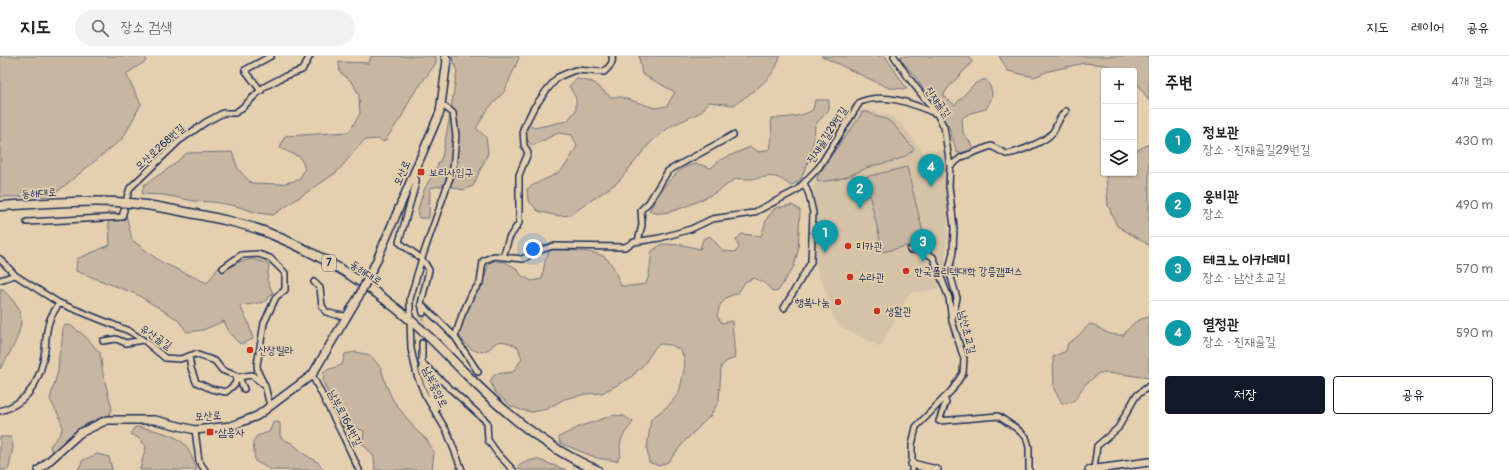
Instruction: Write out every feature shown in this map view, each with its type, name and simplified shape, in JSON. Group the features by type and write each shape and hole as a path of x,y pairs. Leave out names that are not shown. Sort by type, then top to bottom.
{"main road":[{"name":"동해대로","path":"0,206 116,202 152,206 224,219 265,232 322,258 375,292 410,320 440,347 463,371 520,423 584,465 597,470"}],"street":[{"path":"260,91 245,70 271,56"},
{"name":"모산로268번길","path":"127,197 130,188 179,141 206,122 223,113 235,113 243,108 264,87 283,77 302,70 310,56"},
{"name":"모산로","path":"39,470 80,433 106,420 155,420 195,430 231,426 257,416 312,375 359,296 376,262 414,176 440,112 447,60 446,56"},
{"path":"503,257 509,238 520,223 519,175 528,153 524,145 523,129 533,109 558,77 575,70 604,72 611,66 613,60 612,56"},
{"name":"진재골길","path":"894,56 908,78 937,114 944,128 950,166 949,186 954,227 949,270 957,298 952,321"},
{"name":"진재골길29번길","path":"455,337 462,315 472,293 480,283 483,261 494,256 523,259 535,252 553,246 625,247 638,241 660,238 690,229 712,219 753,212 797,190 804,183 819,167 860,102 870,98 890,98 908,102 937,114"},
{"name":"남부중앙로","path":"441,104 453,113 456,136 456,152 453,169 422,258 410,299 410,320 411,349 417,375 425,394 449,435"},
{"path":"950,166 962,157 991,146 1006,154 1023,150 1047,138 1052,133 1061,114 1066,111"},
{"path":"638,241 642,225 641,210 649,202 668,171 733,134"},
{"path":"414,176 416,183 399,242 407,250 422,258 429,270 421,304 423,313"},
{"path":"784,308 811,262 813,213 809,195 804,183"},
{"path":"27,222 122,217 124,210"},
{"name":"남산초교길","path":"910,250 922,250 933,257 949,298 952,321 964,359 963,373 952,390 916,427 912,445 912,467"},
{"path":"223,268 241,255 258,254 270,258 285,274 285,290 276,297 264,323 257,365 258,372 265,386 270,406"},
{"name":"유산골길","path":"0,259 15,275 59,303 129,332 144,340 165,358 180,359 195,354 215,361 222,370 238,377 252,376 265,386"},
{"path":"0,280 15,275"},
{"path":"314,282 320,288 322,306 326,312 348,316"},
{"path":"0,411 15,405 24,399 33,389 43,363 49,322 59,303"},
{"path":"421,304 455,337 478,372"},
{"path":"103,341 116,339 126,343 144,340"},
{"name":"남부중앙로","path":"422,343 422,371 462,470"},
{"path":"189,356 196,382 211,389 226,392 235,384 238,377"},
{"path":"421,362 425,364 487,422 488,440 498,454 513,470"},
{"name":"남부로164번길","path":"312,375 359,470"},
{"path":"238,377 244,389"},
{"path":"1149,386 1136,396 1118,428 1097,446 1097,470 1149,462"},
{"path":"944,398 946,402 939,421 998,416 1016,428 1026,437 1029,447 1030,470"},
{"path":"195,430 199,461 205,470"},
{"path":"912,467 937,470"}],"shaded area":[{"path":"0,56 145,56 146,61 126,74 141,104 123,138 52,196 0,197"},
{"path":"371,56 436,56 436,63 410,99 402,116 384,142 379,139 364,140 337,172 273,215 258,213 236,206 213,202 194,201 164,195 142,194 144,185 172,166 187,153 232,152 238,169 251,183 280,184 299,180 305,168 300,157 280,148 285,136 349,132 360,114 359,96 353,83 340,72 339,62 369,63"},
{"path":"452,56 518,56 519,58 504,92 488,109 476,128 486,137 488,153 473,186 463,190 446,185 430,188 429,218 419,218 418,209 424,190 442,157 457,71"},
{"path":"639,56 780,56 773,72 755,90 734,105 709,102 701,112 671,126 651,142 618,182 570,215 558,216 538,211 528,200 527,189 560,171 577,146 572,135 558,133 532,146 526,136 528,124 534,128 567,121 576,110 576,98 569,86 577,79 593,82 611,97 621,97 655,108 667,106 675,92 642,74"},
{"path":"821,56 885,56 907,89 889,88"},
{"path":"901,56 969,56 972,62 947,89 943,96 955,105 974,84 985,79 992,91 990,101 986,109 970,113 962,118 963,133 973,146 970,151 957,153 949,127 940,116 934,104 913,74 901,60"},
{"path":"999,56 1149,56 1149,101 1137,83 1137,68 1112,68 1107,65 1084,63 1049,71 1034,77 1008,71"},
{"path":"815,100 829,100 829,110 815,125 814,140 807,165 800,180 791,186 772,176 751,179 736,179 712,195 684,207 664,213 649,211 668,182 681,170 696,164 711,168 720,160 750,147 759,152 770,149 772,137 771,118 793,117 813,110"},
{"path":"863,110 889,115 902,125 924,153 942,150 947,164 946,182 949,209 945,258 951,287 910,293 880,347 839,326 831,311 826,290 819,277 815,261 816,219 813,189 818,173 843,133"},
{"path":"862,112 868,112 877,117 886,119 894,125 914,149 900,159 872,166 843,178 818,182 817,177"},
{"path":"1149,144 1149,245 1117,226 1108,205 1106,176 1137,176 1138,150"},
{"path":"907,167 925,241 883,252 865,177"},
{"path":"792,205 800,210 798,251 794,266 778,291 773,292 765,283 754,278 745,282 738,293 727,297 720,305 717,316 722,323 732,321 735,358 727,361 721,367 719,401 710,416 684,442 668,462 659,466 649,462 647,448 651,419 668,406 679,393 685,366 681,350 671,345 661,344 656,346 645,363 630,378 602,393 586,394 564,399 547,409 532,412 511,406 495,392 490,381 495,374 513,372 522,359 518,347 508,343 497,342 488,349 478,352 471,349 459,336 466,310 470,301 484,281 489,263 495,261 505,262 516,268 522,276 532,281 542,279 545,261 550,250 571,250 595,253 602,255 609,261 621,286 646,284 649,275 652,251 662,244 683,245 700,249 703,239 710,236 723,251 735,252 739,248 736,240 742,234 761,236 767,218 775,208"},
{"path":"108,212 126,214 132,240 161,262 207,283 220,266 253,259 269,264 267,280 273,293 264,302 240,306 248,322 253,339 240,344 230,334 224,321 203,330 187,332 177,319 136,294 76,271 77,259 110,245"},
{"path":"0,289 2,289 15,303 19,310 21,320 15,343 0,369"},
{"path":"1149,317 1149,378 1099,373 1081,389 1074,400 1067,403 1062,403 1054,389 1053,357 1066,351 1068,343 1077,337 1090,324 1109,333 1124,335 1134,323"},
{"path":"70,325 86,337 100,353 103,374 112,409 109,415 94,420 80,428 68,438 58,451 52,451 50,447 60,434 62,426 59,416 50,399 58,371 63,326"},
{"path":"356,352 370,355 381,368 386,385 393,400 414,428 427,440 434,452 432,470 375,470 374,457 363,444 364,431 354,427 344,428 323,382 324,371 342,365 345,354"},
{"path":"614,415 624,416 633,422 622,439 620,454 617,461 597,458 560,443 559,437 581,426"},
{"path":"274,421 280,423 280,436 284,440 292,443 304,454 319,463 323,470 271,470 255,461 253,441 257,436 269,432"},
{"path":"135,427 158,431 171,435 180,440 188,450 197,470 140,470 146,446 137,437 130,434"},
{"path":"0,437 11,437 13,447 9,468 7,470 0,470"},
{"path":"97,454 109,457 112,470 78,470 83,460"},
{"path":"536,459 566,470 520,470 518,467 523,463"}],"tunnel":[{"path":"422,343 423,313"}],"place":[{"name":"보리사입구","path":"421,172"},
{"name":"열정관","path":"931,187"},
{"name":"웅비관","path":"860,209"},
{"name":"미카관","path":"848,246"},
{"name":"정보관","path":"825,253"},
{"name":"테크노 아카데미","path":"923,262"},
{"name":"한국폴리텍대학 강릉캠퍼스","path":"906,271"},
{"name":"수라관","path":"850,277"},
{"name":"행복나눔","path":"838,302"},
{"name":"생활관","path":"877,311"},
{"name":"산장빌라","path":"250,350"},
{"name":"삼흥사","path":"210,432"}]}
